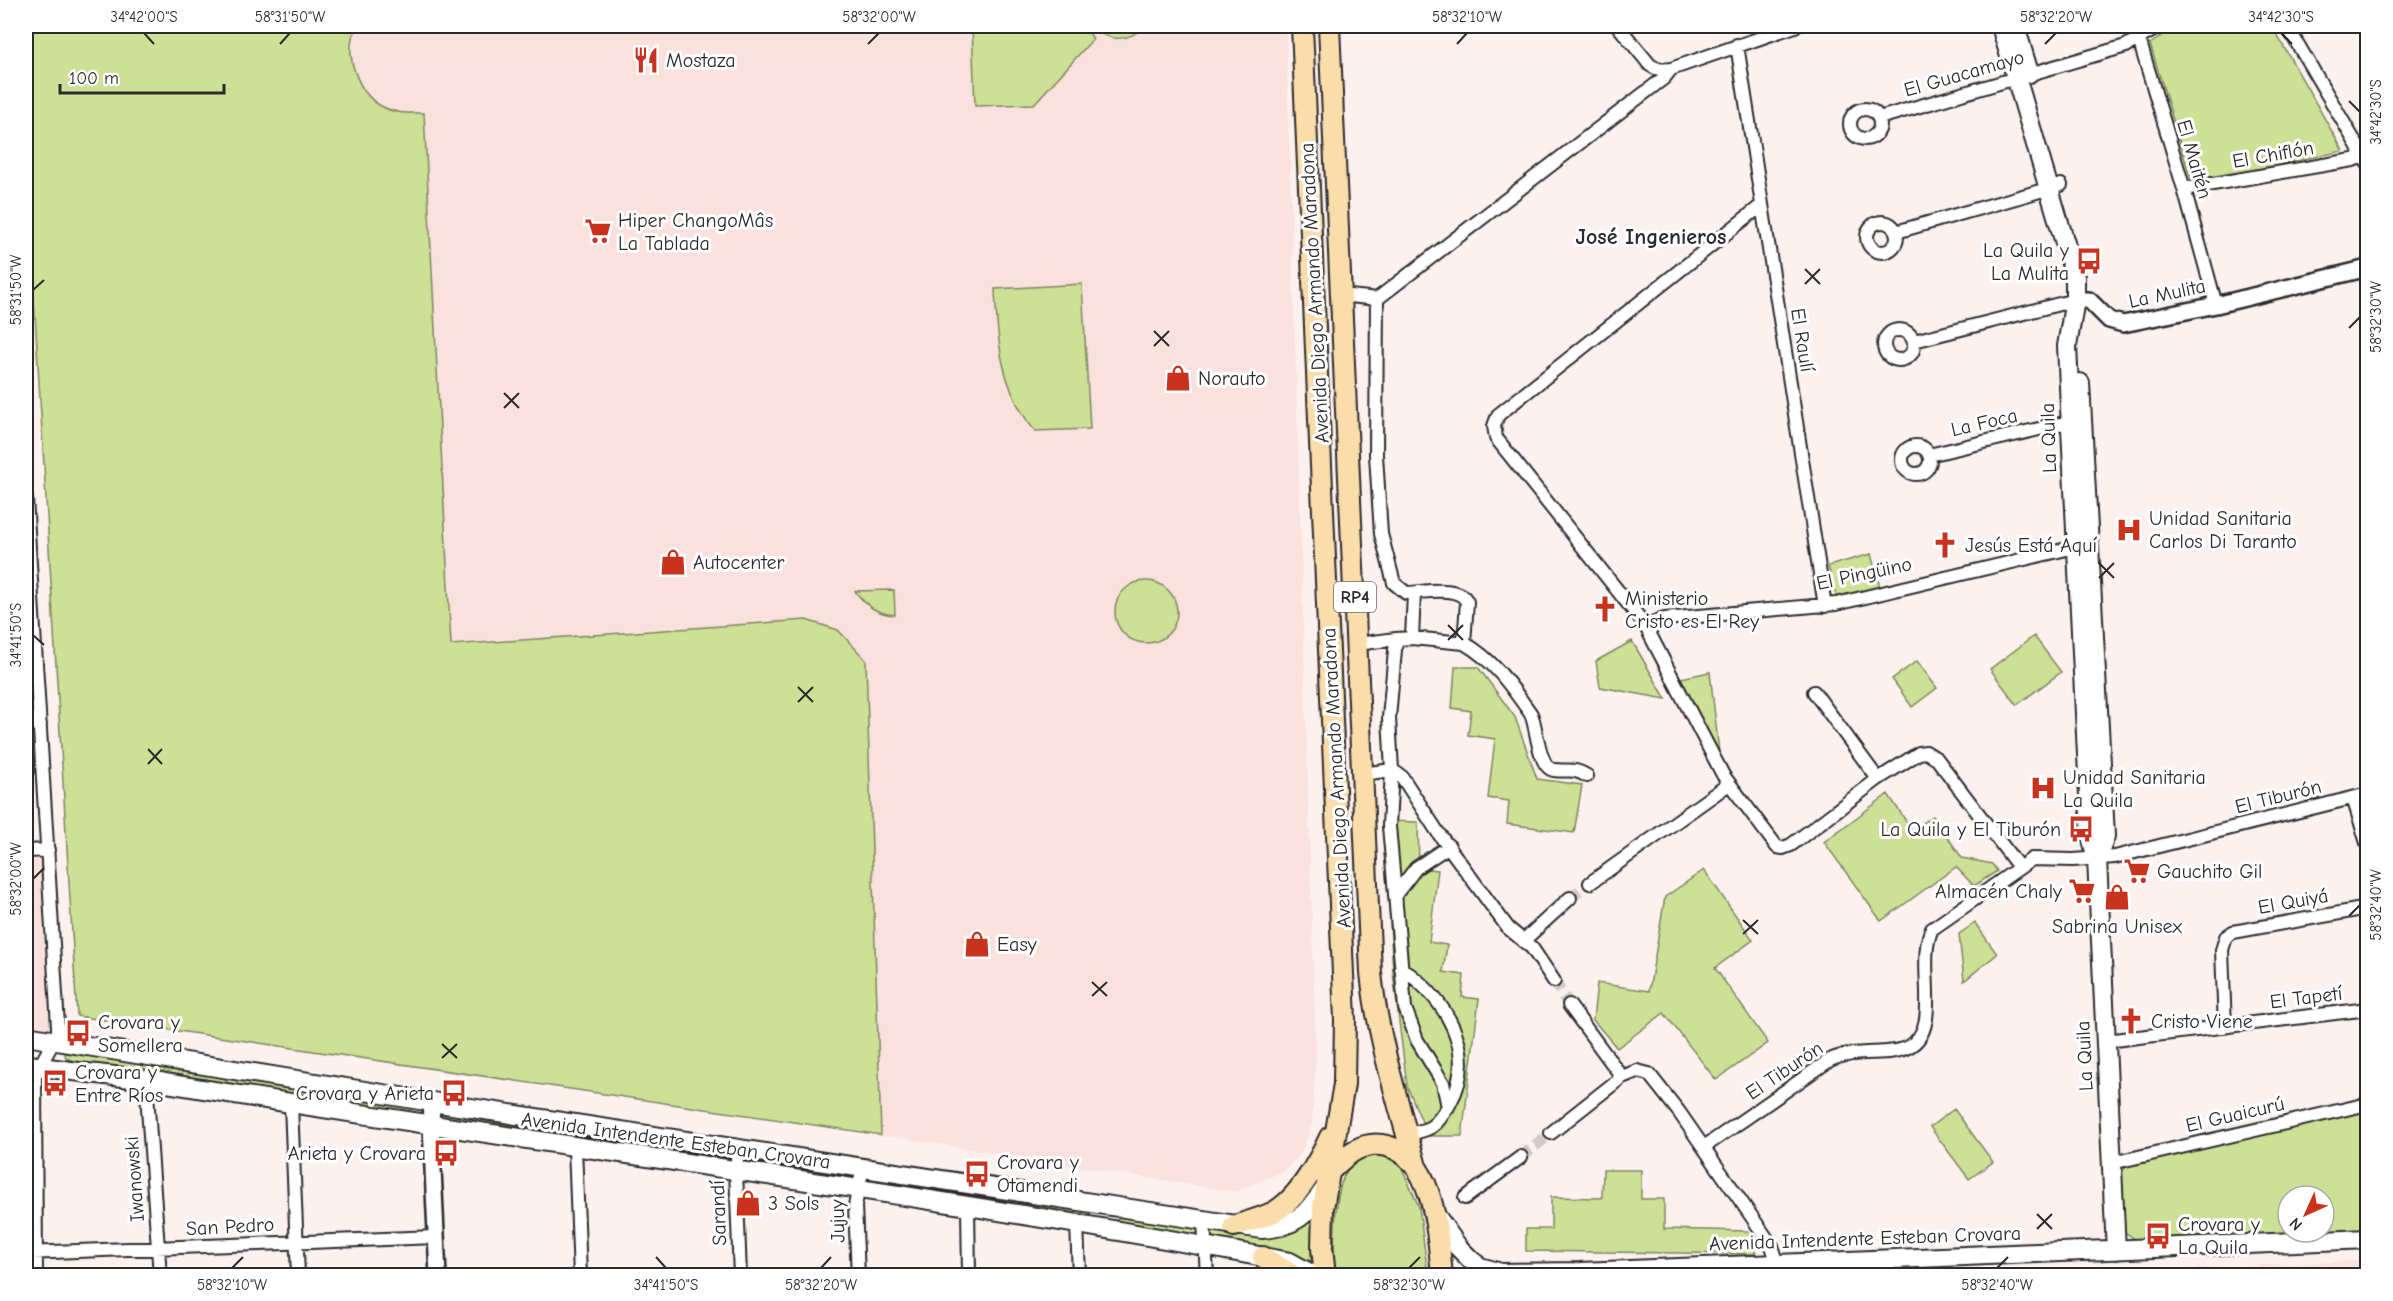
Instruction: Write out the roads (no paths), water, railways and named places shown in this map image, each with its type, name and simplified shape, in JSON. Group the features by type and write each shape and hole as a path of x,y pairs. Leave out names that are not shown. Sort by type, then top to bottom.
{"main road":[{"name":"Avenida Diego Armando Maradona","path":"1302,26 1344,974 1345,1065 1340,1116 1328,1168"},
{"name":"Avenida Diego Armando Maradona","path":"1329,26 1362,774 1375,1009 1387,1068 1415,1163"},
{"name":"La Quila","path":"2001,26 2024,76"},
{"name":"La Quila","path":"2015,26 2024,76 2055,186 2080,300 2067,336 2076,420 2105,836 2097,859 2116,1250"},
{"name":"Avenida Intendente Esteban Crovara","path":"26,1036 432,1102 1262,1229 1286,1226 1298,1220 1311,1207 1328,1168"},
{"name":"Avenida Intendente Esteban Crovara","path":"32,1065 146,1080 431,1126 736,1170 1077,1224 1290,1262 1315,1275"},
{"path":"1234,1226 1275,1211 1358,1147 1371,1144 1393,1147 1415,1163"},
{"name":"RP4","path":"1415,1163 1434,1213 1442,1275"},
{"name":"RP4","path":"1325,1275 1322,1248 1328,1168"},
{"name":"Avenida Intendente Esteban Crovara","path":"1434,1213 1458,1248 1480,1267 1501,1273 1571,1274 2367,1239"},
{"path":"1263,1257 1294,1275"}],"street":[{"path":"1618,26 1656,69 1671,69 1795,26"},
{"name":"El Maitén","path":"2135,26 2216,305"},
{"name":"El Guacamayo","path":"1879,118 2126,46 2160,26"},
{"path":"2287,26 2366,158"},
{"name":"El Raulí","path":"1737,45 1825,606"},
{"path":"1341,295 1377,299 1664,78 1671,69"},
{"name":"El Chiflón","path":"2184,189 2366,158"},
{"path":"1896,232 2055,186"},
{"path":"1762,205 1496,419 1494,433 1645,625 1729,784 1777,847 1783,848 1791,845 1878,779 1919,753 1926,752 1931,754 2018,866"},
{"name":"La Mulita","path":"2080,300 2092,302 2109,320 2123,324 2366,271"},
{"path":"1377,299 1376,455 1381,534 1394,583 1406,593 1458,592 1465,596 1467,602 1464,643"},
{"path":"1914,341 2080,300"},
{"name":"La Foca","path":"1929,455 2076,420"},
{"path":"26,498 29,601 40,724 58,1027 54,1041 32,1065 35,1075 30,1252 36,1275"},
{"name":"El Pingüino","path":"1645,625 1665,619 1825,606 2083,545"},
{"path":"1412,638 1414,593"},
{"path":"1357,644 1412,638 1464,643 1481,652 1494,664 1532,714 1538,743 1548,767 1553,770 1577,770 1587,776"},
{"path":"1396,639 1389,718 1392,770 1389,826 1401,968 1406,1012 1417,1040 1443,1083 1448,1107"},
{"path":"1814,692 1878,779"},
{"path":"26,725 40,724"},
{"path":"1362,774 1392,770 1402,777 1508,928 1532,948 1554,981"},
{"path":"1590,883 1729,784"},
{"name":"El Tiburón","path":"1704,1147 1830,1060 1851,1053 1901,1050 1921,1038 1926,1024 1925,947 1932,929 2018,866 2032,859 2097,859 2127,854 2367,794"},
{"path":"2353,798 2367,846"},
{"path":"1395,895 1416,868 1449,846"},
{"path":"26,851 48,849"},
{"path":"1524,941 1570,898"},
{"name":"El Quiyá","path":"2225,1027 2222,950 2226,937 2232,932 2367,908"},
{"path":"1401,968 1419,980 1434,995 1448,1017 1455,1034 1461,1071 1459,1084 1448,1107 1429,1128 1407,1135"},
{"path":"1569,1005 1622,1077"},
{"name":"El Tapetí","path":"2106,1041 2367,1009"},
{"path":"1551,1133 1622,1077 1637,1071 1654,1077 1772,1246 1778,1264"},
{"name":"Iwanowski","path":"146,1080 160,1275"},
{"path":"432,1102 431,1126 438,1275"},
{"path":"291,1104 298,1275"},
{"name":"El Guaicurú","path":"2112,1163 2367,1104"},
{"path":"575,1147 580,1275"},
{"name":"Sarandí","path":"738,1149 736,1170 740,1275"},
{"path":"1465,1198 1521,1157"},
{"name":"Jujuy","path":"858,1275 855,1206 863,1167"},
{"path":"968,1207 969,1275"},
{"path":"1203,1221 1207,1275"},
{"path":"1077,1224 1079,1275"},
{"name":"San Pedro","path":"30,1252 436,1237"}],"tunnel":[{"path":"1570,898 1590,883"},
{"path":"1554,981 1569,1005"},
{"path":"1521,1157 1551,1133"}],"place":[{"name":"Mostaza","path":"646,60"},
{"name":"Hiper ChangoMâs La Tablada","path":"598,231"},
{"name":"La Quila y La Mulita","path":"2089,261"},
{"name":"Norauto","path":"1178,378"},
{"name":"Unidad Sanitaria Carlos Di Taranto","path":"2129,530"},
{"name":"Jesús Está Aquí","path":"1945,545"},
{"name":"Autocenter","path":"673,562"},
{"name":"Ministerio Cristo es El Rey","path":"1605,609"},
{"name":"Unidad Sanitaria La Quila","path":"2043,788"},
{"name":"La Quila y El Tiburón","path":"2081,829"},
{"name":"Gauchito Gil","path":"2137,871"},
{"name":"Almacén Chaly","path":"2082,891"},
{"name":"Sabrina Unisex","path":"2117,897"},
{"name":"Easy","path":"977,944"},
{"name":"Cristo Viene","path":"2131,1021"},
{"name":"Crovara y Somellera","path":"78,1033"},
{"name":"Crovara y Entre Ríos","path":"55,1083"},
{"name":"Crovara y Arieta","path":"454,1093"},
{"name":"Arieta y Crovara","path":"446,1153"},
{"name":"Crovara y Otamendi","path":"977,1174"},
{"name":"3 Sols","path":"748,1203"},
{"name":"Crovara y La Quila","path":"2158,1236"}],"district":[{"name":"José Ingenieros","path":"1651,236"}]}
